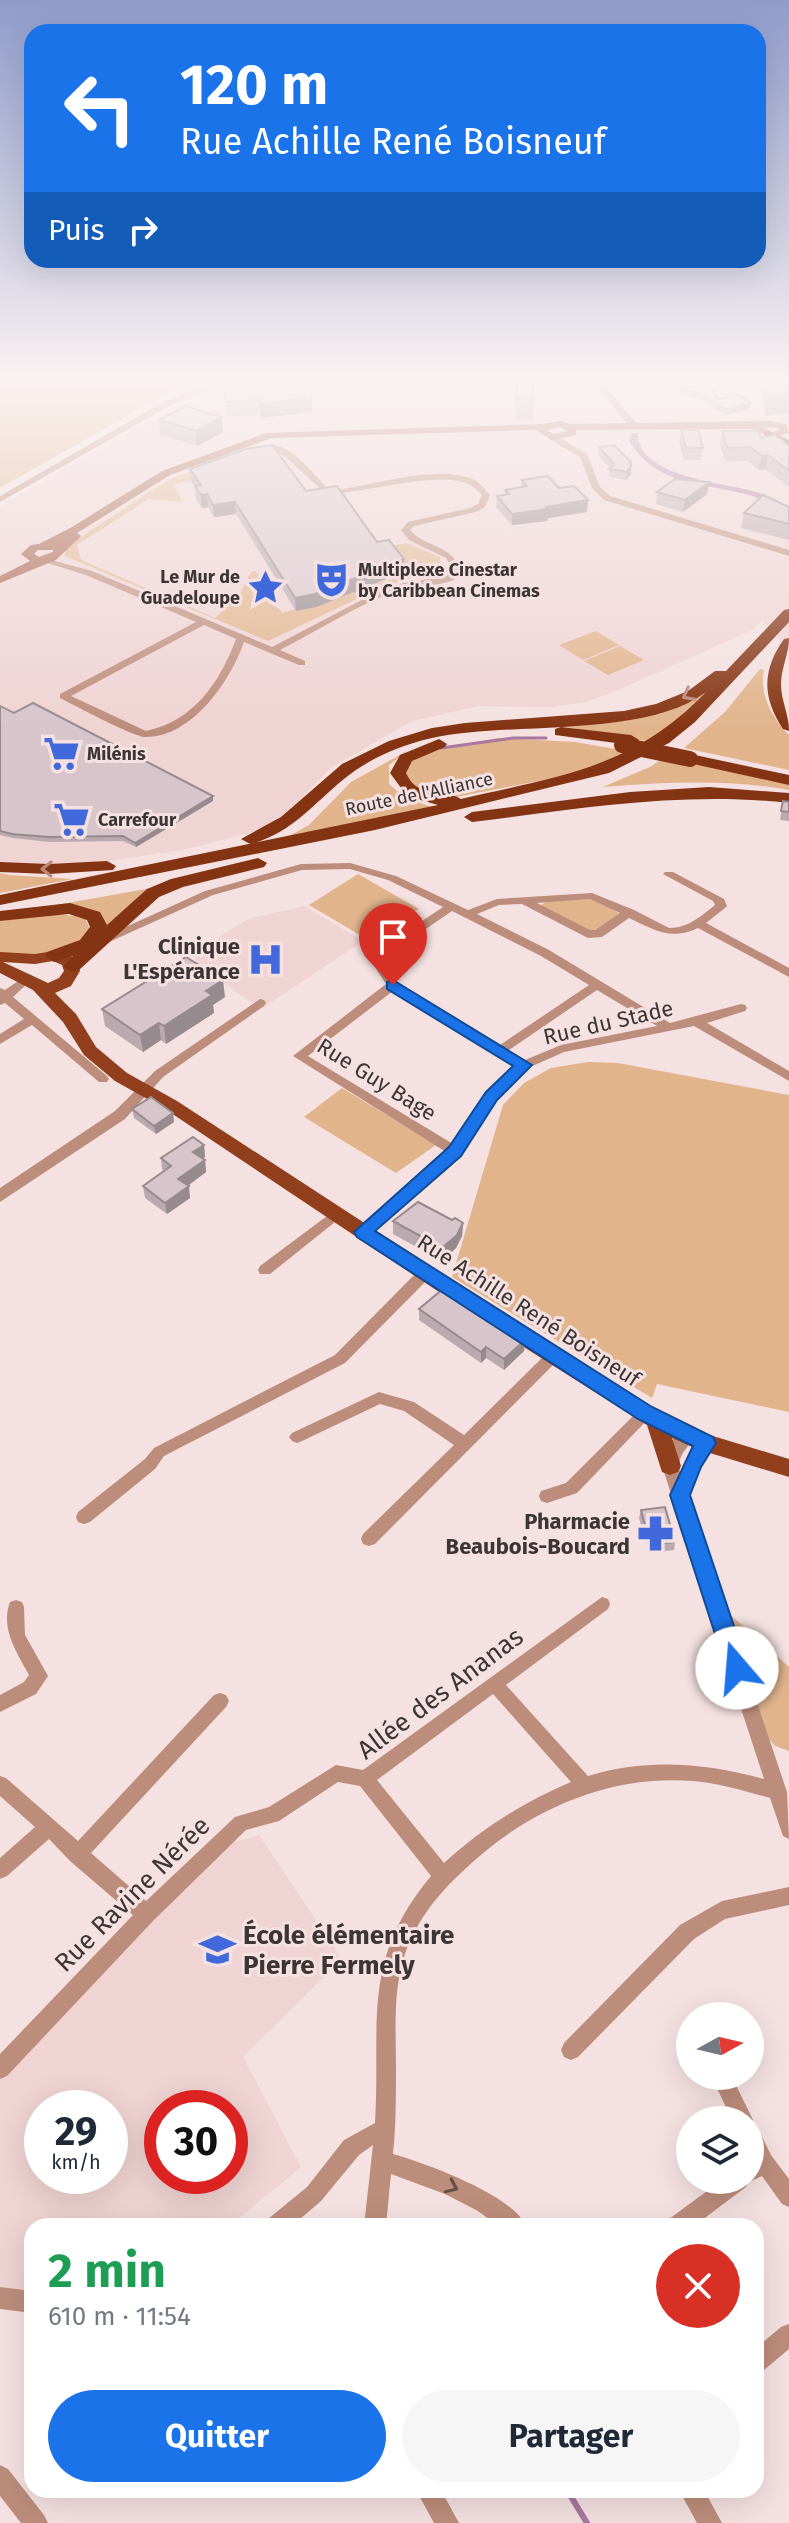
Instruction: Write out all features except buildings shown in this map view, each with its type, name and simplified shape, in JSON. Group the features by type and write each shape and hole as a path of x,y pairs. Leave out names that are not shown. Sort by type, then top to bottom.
{"highway":[{"path":"0,867 49,869 109,866 260,836 293,819 339,774 374,753 431,733 509,723 596,719 673,703 717,678 739,652 789,611"},
{"name":"Route de l'Alliance","path":"0,900 494,798 603,770 663,740 711,699 789,611"},
{"name":"Route de l'Alliance","path":"0,913 258,863 472,817 612,778 680,745 705,724 789,632"},
{"path":"789,642 777,659 772,680 775,700 789,726"},
{"path":"509,723 573,729 694,756 789,772"},
{"path":"205,859 298,829 340,786 368,766 428,740 466,732 507,729 548,730 626,742"},
{"path":"494,798 445,801 419,796 404,787 398,767 417,752 442,743 486,735 542,734 626,742"},
{"path":"694,756 789,780"},
{"path":"534,802 669,786 752,788 789,796"},
{"path":"472,817 673,791 789,796"},
{"path":"70,973 153,893 177,883 258,863"},
{"path":"0,913 70,908 94,916 99,927 91,940 44,957"}],"main road":[{"path":"28,556 29,550 44,545 131,494"},
{"path":"0,580 51,556 142,494"},
{"path":"44,545 51,556"},
{"path":"0,572 28,556 51,556"},
{"path":"0,957 65,959 70,973 56,986 18,989"},
{"path":"18,989 22,969 44,957"},
{"path":"0,967 18,989"},
{"name":"Rue Achille René Boisneuf","path":"70,973 70,1018"},
{"name":"Rue Achille René Boisneuf","path":"18,989 70,1018 90,1051 143,1091 171,1105 335,1215 650,1416 696,1440 789,1468"},
{"path":"650,1416 670,1466"}],"street":[{"path":"272,651 382,593 413,583 441,582 451,578 454,565 450,556 407,535 405,530 411,524 478,507 486,499 485,494"},
{"path":"602,494 789,553"},
{"path":"51,556 302,663"},
{"path":"204,621 63,696 145,734 153,733 199,709 213,694 228,673 241,638"},
{"path":"103,941 209,893 284,870 316,865 369,870 468,914 598,984 669,1028"},
{"path":"468,914 497,902 592,896 672,931 687,931 721,906 721,902 669,874"},
{"path":"523,900 588,934 598,934 630,912"},
{"path":"452,906 375,958 393,985 524,1065"},
{"path":"697,923 788,972"},
{"path":"500,1051 598,984"},
{"name":"Rue Guy Bage","path":"393,985 299,1056 455,1151"},
{"path":"18,989 33,1019 103,1079"},
{"path":"0,1196 120,1115 159,1074 260,1003"},
{"name":"Rue du Stade","path":"363,1232 455,1151 491,1096 524,1065 561,1049 696,1022 741,1008"},
{"path":"0,1040 33,1019"},
{"path":"696,1022 789,1077"},
{"path":"265,1270 335,1215"},
{"path":"84,1517 150,1464 159,1452 340,1359 426,1272"},
{"path":"369,1539 554,1355"},
{"path":"297,1437 379,1398 409,1406 465,1444"},
{"path":"547,1496 571,1488 650,1416"},
{"path":"696,1440 673,1451 670,1466 784,1788 789,1830"},
{"path":"680,1495 693,1464 696,1440"},
{"name":"Allée des Ananas","path":"442,1875 365,1779 602,1604"},
{"path":"0,1704 30,1688 39,1676 17,1636 16,1607"},
{"path":"495,1684 585,1785"},
{"path":"77,1855 220,1701"},
{"path":"376,2218 386,2130 386,2024 393,1959 399,1943 442,1875 501,1829 585,1785 687,1772 784,1788"},
{"name":"Rue Ravine Nérée","path":"0,2069 146,1914 241,1823 273,1815 336,1773 365,1779"},
{"path":"0,1784 146,1914"},
{"path":"0,1870 47,1829"},
{"path":"571,2050 687,1932 722,1910 789,1896"},
{"path":"285,2218 313,2196 338,2160 356,2141 368,2134 386,2130"},
{"path":"383,2161 426,2175 476,2197 504,2218"},
{"path":"764,2174 789,2197"},
{"path":"687,2218 720,2194"},
{"path":"0,2298 24,2301"},
{"path":"764,2355 789,2335"},
{"path":"0,2477 36,2523"},
{"path":"433,2498 447,2523"},
{"path":"696,2498 710,2523"}],"shaded area":[{"path":"22,494 789,494 789,651 762,620 752,630 586,702 551,707 479,706 412,721 332,767 275,824 261,830 187,849 91,864 0,863 0,506"},
{"path":"147,494 178,494 182,502 149,499 77,545 81,560 215,618 239,595 251,572 256,571 282,613 398,577 404,572 385,547 407,543 440,557 443,576 407,579 380,588 268,641 65,556 66,548"},
{"path":"596,631 619,645 583,660 559,645"},
{"path":"620,646 644,660 608,675 584,661"},
{"path":"760,669 764,670 763,688 768,705 789,735 789,770 684,748 725,712"},
{"path":"712,688 652,742 561,726 603,724 639,717"},
{"path":"498,738 575,742 632,752 574,774 451,798 436,798 404,783 404,764 434,749"},
{"path":"407,751 389,765 389,784 404,797 434,808 284,839 309,825 351,782"},
{"path":"664,757 789,783 789,790 696,782 603,787 652,766"},
{"path":"0,873 9,875 73,879 0,893"},
{"path":"358,874 419,909 370,941 309,905"},
{"path":"157,887 96,941 104,922 56,905"},
{"path":"595,898 620,914 591,932 544,910 541,905 546,902"},
{"name":"Clinique L'Espérance","path":"304,906 363,941 261,1009 196,964 194,953 248,919"},
{"path":"55,914 85,917 91,933 73,947 61,951 0,955 0,921"},
{"path":"588,1062 618,1063 789,1095 789,1412 657,1384 652,1398 452,1277 503,1105 524,1083 551,1068"},
{"path":"342,1088 436,1145 396,1173 304,1117"},
{"path":"726,1611 789,1667 789,1751 775,1746 769,1739"},
{"path":"259,1835 342,1959 243,2057 301,2167 240,2218 24,2218 24,2293 0,2289 0,2079 229,1843"}],"waterway":[{"path":"753,494 789,510"},
{"path":"441,748 513,738 546,738"},
{"path":"572,2498 587,2523"}],"place":[{"name":"Multiplexe Cinestar by Caribbean Cinemas","path":"332,580"},
{"name":"Le Mur de Guadeloupe","path":"266,587"},
{"name":"Milénis","path":"61,754"},
{"name":"Carrefour","path":"72,820"},
{"name":"Clinique L'Espérance","path":"266,959"},
{"name":"Pharmacie Beaubois-Boucard","path":"656,1534"},
{"name":"École élémentaire Pierre Fermely","path":"217,1950"}],"route":[{"path":"393,985 524,1065 491,1096 455,1151 363,1232 645,1413 676,1431 706,1443 680,1495 737,1668"}]}
